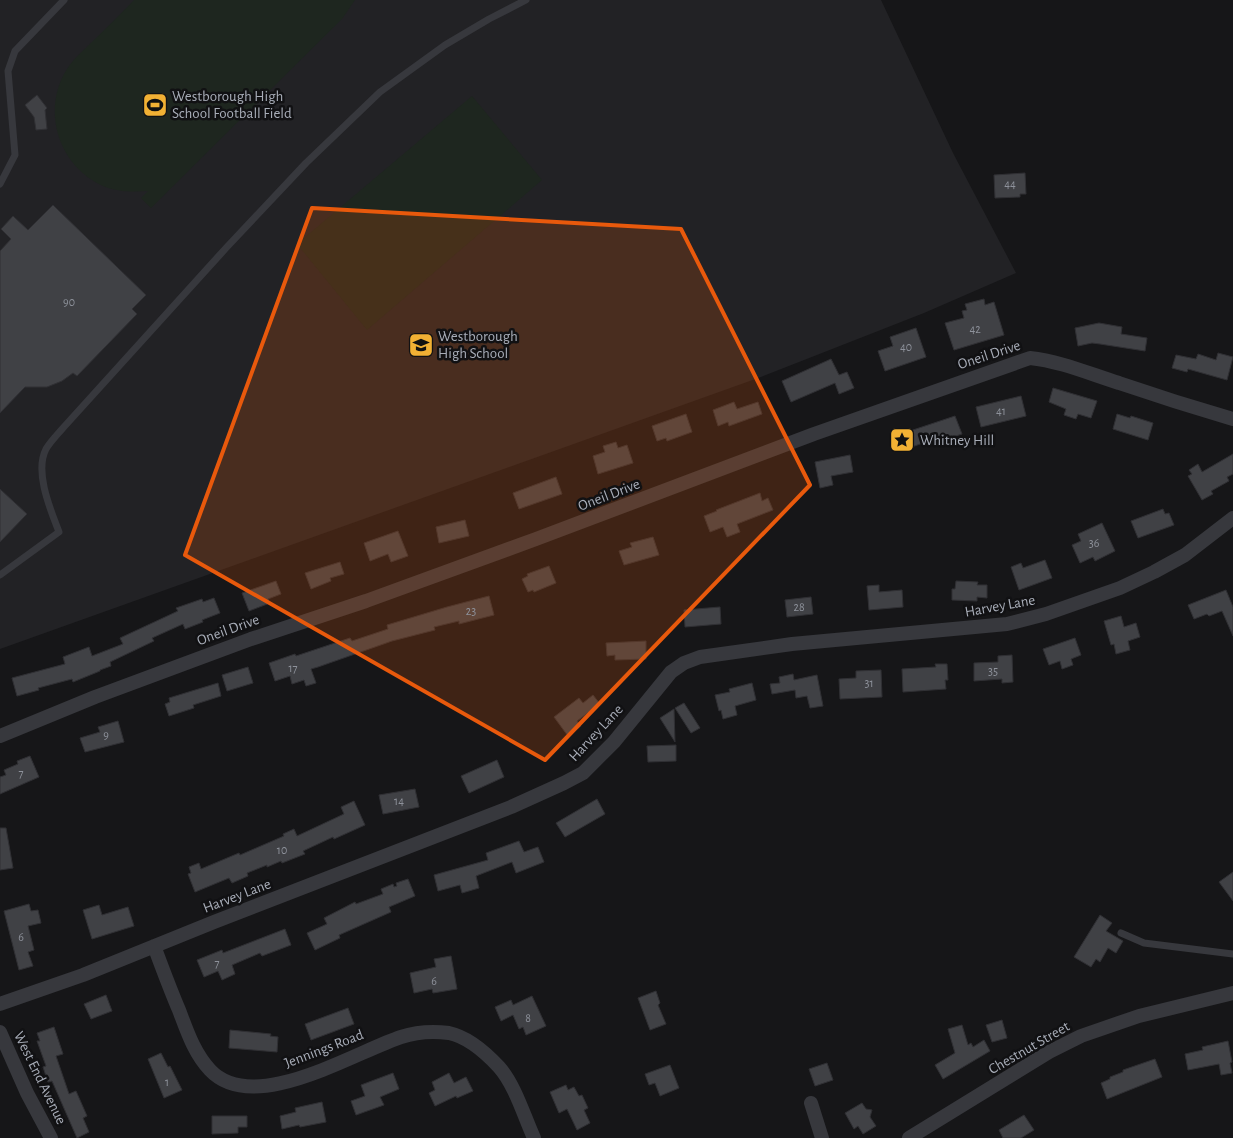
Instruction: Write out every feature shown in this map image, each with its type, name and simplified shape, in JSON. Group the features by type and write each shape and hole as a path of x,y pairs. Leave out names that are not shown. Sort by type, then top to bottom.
{"street":[{"name":"Oneil Drive","path":"0,736 95,697 251,639 393,591 814,434 1030,358 1087,372 1233,419"},
{"name":"Harvey Lane","path":"0,1004 83,975 511,807 583,773 614,742 671,672 684,663 700,657 792,644 1007,624 1056,611 1120,588 1185,555 1233,518"},
{"name":"Jennings Road","path":"154,946 194,1049 210,1070 222,1080 234,1085 252,1087 278,1084 318,1071 402,1036 420,1032 451,1034 475,1045 500,1068 508,1080 534,1138"},
{"name":"Chestnut Street","path":"909,1138 1049,1052 1081,1036 1171,1007 1233,993"},
{"name":"West End Avenue","path":"0,1032 27,1093 51,1138"},
{"path":"811,1103 822,1138"}],"lane":[{"path":"0,184 15,155 8,71 12,57 15,51 64,0"},
{"path":"0,575 59,532 47,500 41,473 45,450 226,248 306,163 380,92 445,45 526,0"},
{"path":"1121,933 1144,942 1233,954"}],"highlighted area":[{"path":"312,208 681,229 810,485 545,760 185,555"}],"shaded area":[{"name":"Westborough High School","path":"0,0 881,0 953,153 1016,273 924,313 761,377 0,649"},
{"name":"Westborough High School Football Field","path":"134,0 355,0 342,19 151,208 141,198 148,191 114,189 103,186 87,177 65,151 58,135 55,119 55,102 59,85 67,69 79,54"},
{"path":"472,96 542,180 367,330 297,244"}],"building":[{"path":"37,95 47,108 45,110 47,129 36,130 34,117 25,105"},
{"path":"1025,173 1026,194 1020,194 1020,197 995,198 994,175"},
{"path":"53,205 146,295 132,309 137,314 77,376 73,373 62,381 47,387 25,387 0,413 0,251 11,239 1,229 13,216 28,230"},
{"path":"984,299 985,305 994,302 1004,335 954,350 945,323 964,318 962,311 967,310 965,304"},
{"path":"1099,323 1122,327 1121,334 1147,338 1145,351 1092,343 1078,346 1075,328"},
{"path":"916,328 926,357 885,371 878,351 893,346 890,337"},
{"path":"1218,353 1233,357 1227,380 1188,369 1187,372 1172,368 1176,355 1196,359 1198,354 1216,360"},
{"path":"831,359 839,375 847,372 854,388 839,394 835,383 791,402 782,381"},
{"path":"1053,388 1097,401 1091,418 1078,414 1076,419 1064,415 1066,409 1049,402"},
{"path":"1021,396 1026,416 981,427 976,407"},
{"path":"734,402 737,409 758,402 762,414 729,426 728,422 718,426 713,410"},
{"path":"686,414 692,432 667,441 666,438 657,441 652,426"},
{"path":"1117,414 1153,423 1148,440 1113,429"},
{"path":"955,416 962,434 924,446 923,443 909,448 904,433"},
{"path":"616,442 618,448 627,445 633,463 598,474 593,456 605,452 603,446"},
{"path":"1233,454 1233,474 1227,477 1229,481 1211,491 1213,494 1202,500 1188,476 1192,474 1189,470 1198,464 1202,472"},
{"path":"850,455 853,472 831,476 833,485 820,488 815,462"},
{"path":"556,477 562,494 519,509 513,493"},
{"path":"0,489 27,514 0,542"},
{"path":"760,493 762,501 768,498 773,510 737,524 740,532 727,537 723,527 710,532 704,516"},
{"path":"1163,509 1165,514 1169,513 1174,525 1138,538 1131,521"},
{"path":"465,520 469,536 439,543 436,527"},
{"path":"1102,523 1115,551 1095,561 1093,557 1080,563 1072,545 1081,541 1078,534"},
{"path":"398,531 408,556 391,562 388,554 370,561 364,543"},
{"path":"653,537 659,555 624,565 619,551 632,547 630,543"},
{"path":"1045,560 1052,578 1019,590 1011,567 1021,563 1023,568"},
{"path":"340,562 344,574 330,578 331,581 311,589 305,573"},
{"path":"549,566 556,583 534,592 533,590 528,592 522,579 528,576 527,574"},
{"path":"276,581 281,594 268,599 270,603 249,611 242,593"},
{"path":"956,581 978,582 977,585 987,585 987,598 977,597 977,601 952,600 952,589 955,589"},
{"path":"879,585 879,592 902,590 903,607 869,610 867,586"},
{"path":"1226,590 1233,607 1233,636 1222,611 1194,619 1188,605"},
{"path":"489,596 494,615 459,624 459,621 434,627 435,630 392,641 311,669 316,683 306,686 304,680 292,684 290,676 275,681 269,663 350,638 352,641 388,629 387,625"},
{"path":"811,597 813,614 787,617 785,600"},
{"path":"214,598 220,613 202,620 203,622 185,629 183,624 152,638 154,641 110,662 111,666 73,682 72,679 17,696 12,678 65,664 63,657 89,647 92,656 123,644 120,638 178,611 176,608 202,599 203,602"},
{"path":"720,607 721,624 685,627 684,610"},
{"path":"1121,616 1124,627 1136,623 1140,637 1128,641 1130,650 1116,654 1114,644 1111,645 1104,621"},
{"path":"1075,638 1081,655 1071,659 1073,665 1062,669 1060,661 1049,665 1043,649"},
{"path":"646,641 646,659 615,660 615,655 607,656 606,643"},
{"path":"1012,655 1013,682 1002,683 1002,679 974,681 974,663 998,662 998,656"},
{"path":"935,664 947,664 948,680 945,680 946,689 903,692 902,669 936,667"},
{"path":"248,667 253,683 227,691 222,675"},
{"path":"881,670 882,697 840,699 839,679 856,678 856,671"},
{"path":"793,674 794,680 817,675 823,706 810,708 807,696 796,698 795,690 772,694 770,684 780,683 779,677"},
{"path":"218,683 221,696 193,705 194,708 169,716 165,704 170,702 169,698"},
{"path":"752,683 756,700 735,706 737,715 723,719 715,695 730,692 729,689"},
{"path":"593,695 600,704 577,721 581,726 568,736 554,717 579,698 583,703"},
{"path":"684,703 700,728 691,733 675,708"},
{"path":"674,709 675,742 660,718"},
{"path":"118,721 124,742 85,752 80,738 100,732 98,727"},
{"path":"676,745 676,761 648,762 647,746"},
{"path":"30,756 39,777 0,794 0,777 6,775 4,770 18,764 17,761"},
{"path":"497,760 504,777 469,793 461,776"},
{"path":"415,789 419,807 383,814 379,795"},
{"path":"597,799 605,814 565,837 556,823"},
{"path":"354,801 365,825 303,851 305,854 247,873 248,876 232,883 229,878 195,892 188,874 191,873 189,867 199,863 201,869 239,853 240,855 284,836 283,834 294,829 297,836 344,814 341,807"},
{"path":"0,828 6,828 13,868 0,870"},
{"path":"519,841 524,852 538,847 544,862 516,873 512,862 476,876 479,888 462,893 460,885 438,891 434,875 488,860 486,853"},
{"path":"1233,872 1233,901 1219,882"},
{"path":"408,879 415,896 389,907 391,912 339,935 340,938 315,950 307,933 327,924 324,918 355,902 356,904 383,894 381,889 393,884 394,887 397,886 396,883"},
{"path":"29,904 31,911 38,910 41,923 28,926 34,950 28,952 33,966 19,970 4,911"},
{"path":"99,905 102,915 128,907 134,926 92,939 83,910"},
{"path":"1100,915 1112,923 1106,931 1123,941 1116,953 1108,948 1100,962 1096,959 1091,967 1074,957"},
{"path":"285,929 291,945 262,956 260,953 232,965 235,974 222,980 218,971 204,977 197,960 222,950 223,953"},
{"path":"451,956 457,989 433,993 432,989 414,993 410,973 436,967 434,959"},
{"path":"656,991 660,1003 658,1005 666,1024 650,1030 638,998"},
{"path":"106,995 112,1011 91,1019 84,1004"},
{"path":"532,996 546,1026 526,1035 523,1027 519,1029 513,1015 501,1021 495,1007 511,1000 513,1005"},
{"path":"348,1008 354,1024 311,1040 305,1024"},
{"path":"1002,1020 1007,1038 992,1042 986,1025"},
{"path":"962,1025 968,1045 971,1043 973,1047 984,1040 990,1051 943,1079 935,1065 955,1053 948,1029"},
{"path":"54,1027 63,1054 56,1056 69,1094 76,1091 87,1116 83,1118 89,1132 77,1138 52,1081 48,1082 43,1067 46,1066 37,1041 40,1041 37,1033"},
{"path":"230,1030 271,1034 270,1036 278,1037 277,1052 229,1048"},
{"path":"1228,1041 1232,1073 1221,1075 1219,1064 1188,1070 1185,1054 1203,1050 1202,1047"},
{"path":"161,1053 182,1090 164,1098 148,1059"},
{"path":"1155,1059 1162,1077 1107,1099 1101,1083 1123,1072 1123,1070"},
{"path":"827,1063 833,1080 815,1086 809,1069"},
{"path":"670,1065 679,1088 660,1096 655,1083 649,1085 645,1074"},
{"path":"393,1073 399,1089 380,1097 384,1105 356,1115 351,1101 365,1096 361,1085"},
{"path":"449,1073 454,1083 466,1077 473,1091 457,1098 456,1096 435,1106 429,1093 435,1090 432,1082"},
{"path":"566,1085 568,1090 574,1087 579,1096 582,1095 588,1108 584,1110 590,1123 577,1130 567,1109 559,1113 550,1092"},
{"path":"322,1102 326,1122 282,1129 280,1116 296,1112 295,1108"},
{"path":"862,1103 866,1109 872,1110 870,1117 876,1126 863,1134 858,1126 854,1129 845,1113"},
{"path":"1024,1115 1034,1130 1021,1138 1003,1138 999,1130"},
{"path":"212,1116 247,1116 247,1127 238,1127 238,1133 212,1134"}],"place":[{"name":"Westborough High School Football Field","path":"155,105"},
{"name":"Westborough High School","path":"421,345"},
{"name":"Whitney Hill","path":"902,440"}]}
